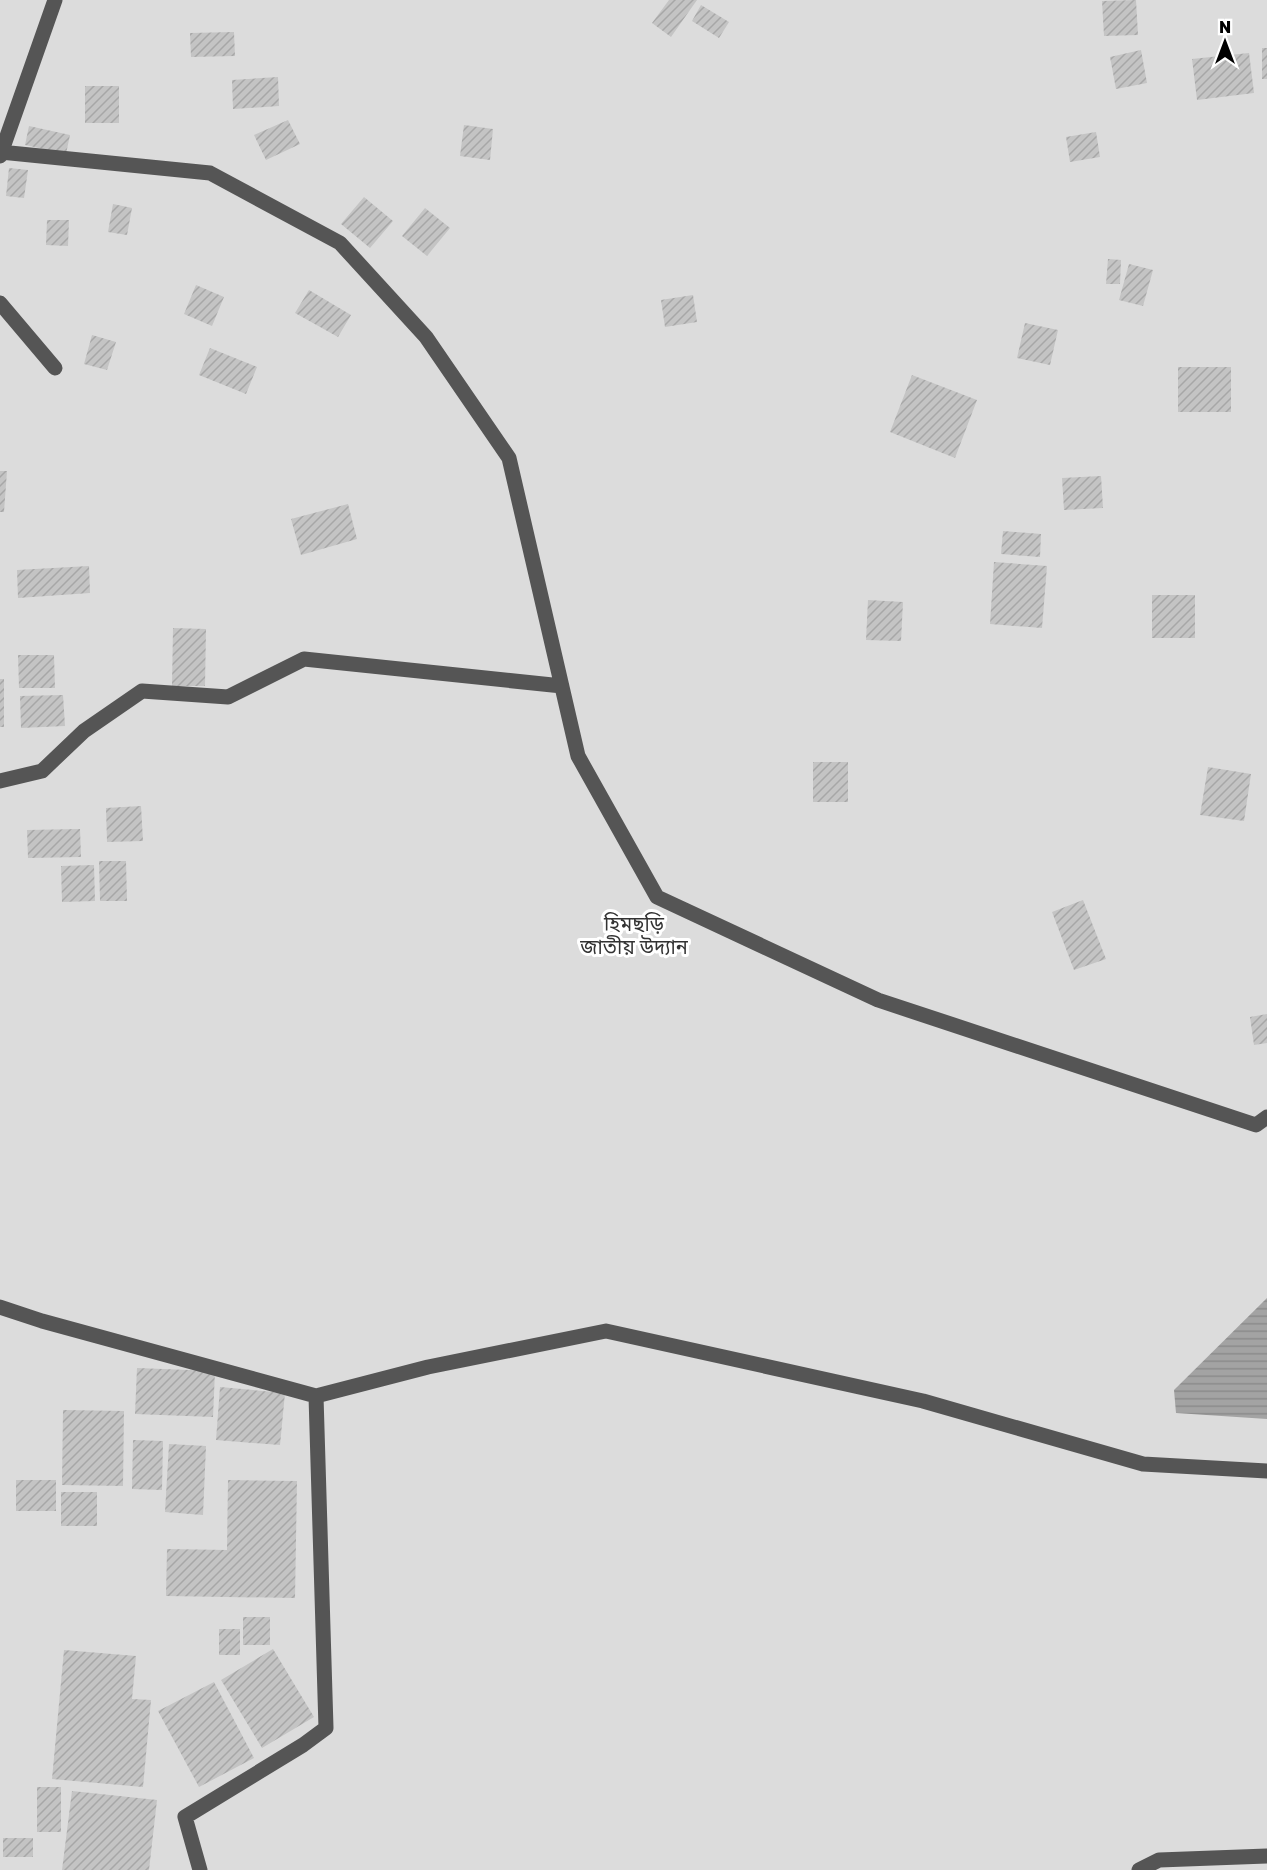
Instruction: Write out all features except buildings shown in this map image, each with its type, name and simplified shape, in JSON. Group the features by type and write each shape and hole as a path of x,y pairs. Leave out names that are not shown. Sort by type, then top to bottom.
{"street":[{"path":"0,156 55,0"},
{"path":"0,152 210,173 340,243 426,337 509,458 578,756 657,897 878,999 1256,1125 1267,1117"},
{"path":"0,303 55,368"},
{"path":"0,781 42,771 84,731 142,691 228,697 304,659 562,686"},
{"path":"0,1307 42,1321 316,1396 428,1367 606,1331 923,1401 1143,1464 1267,1471"},
{"path":"200,1870 185,1817 303,1745 326,1728 316,1396"},
{"path":"1139,1870 1159,1860 1267,1856"}],"green space":[{"name":"হিমছড়ি জাতীয় উদ্যান","path":"0,0 1267,0 1267,1870 0,1870"}],"shaded area":[{"path":"1267,1298 1267,1419 1176,1413 1174,1390"}]}
